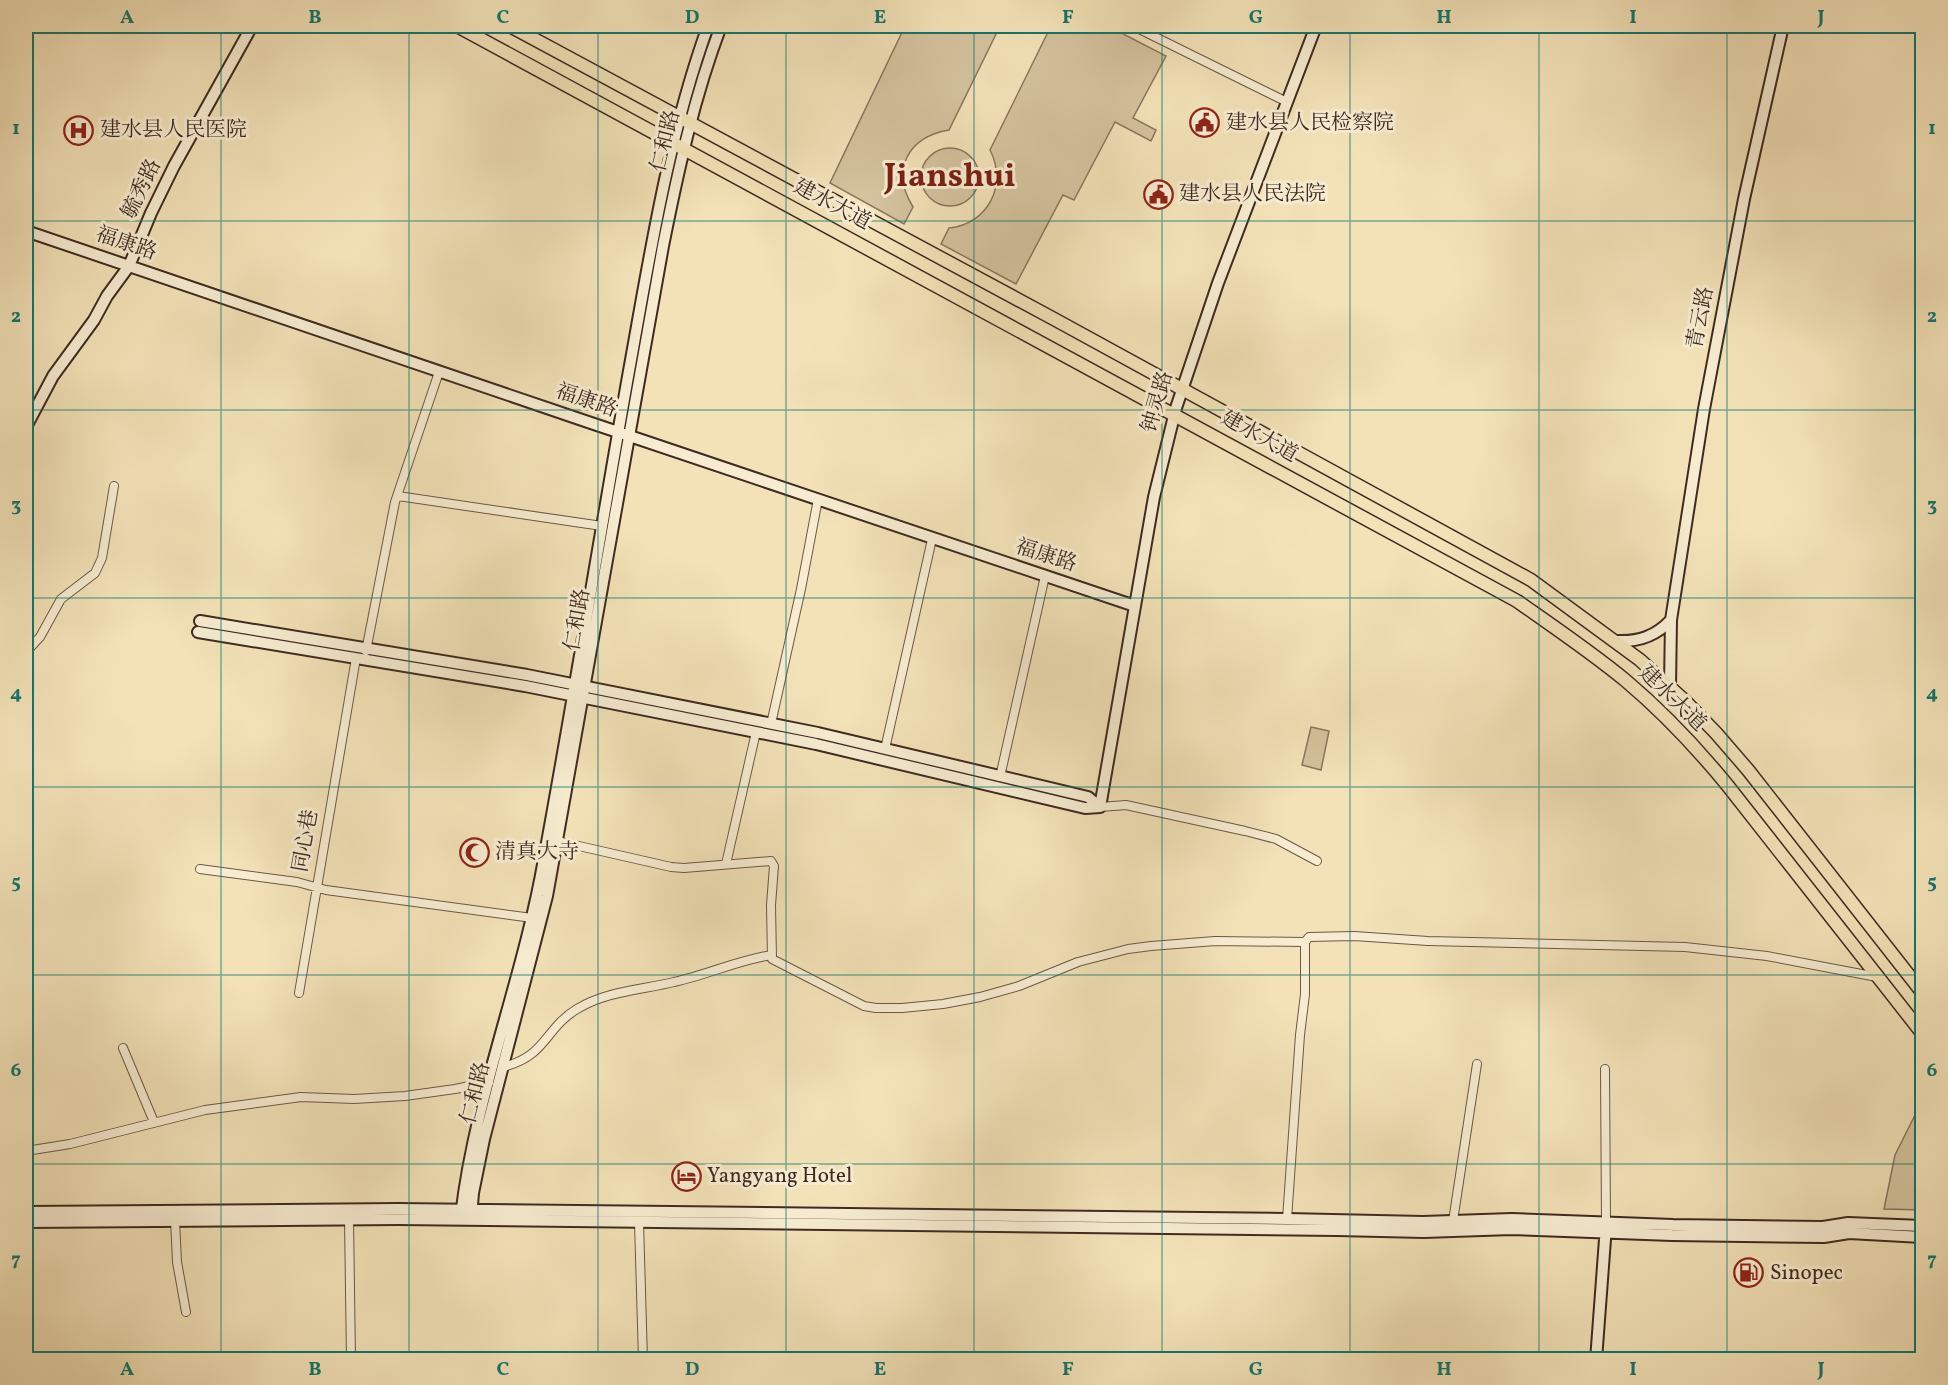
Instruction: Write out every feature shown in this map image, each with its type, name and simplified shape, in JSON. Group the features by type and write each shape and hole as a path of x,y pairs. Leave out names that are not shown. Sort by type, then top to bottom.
{"main road":[{"name":"毓秀路","path":"26,427 53,376 94,320 107,296 129,266 174,166 252,26"},
{"name":"建水大道","path":"457,26 1175,413 1517,601 1624,680 1667,719 1712,766 1923,1033"},
{"name":"建水大道","path":"510,26 1531,579 1617,641 1670,686 1731,750 1923,992"},
{"name":"仁和路","path":"466,1215 475,1137 532,918 579,691 624,434 652,243 708,26"},
{"name":"仁和路","path":"685,120 721,26"},
{"name":"钟灵路","path":"1100,807 1154,497 1175,413 1218,283 1316,26"},
{"name":"青云路","path":"1670,686 1671,620 1706,399 1729,273 1783,26"},
{"name":"福康路","path":"26,231 1135,606"},
{"name":"仁和路","path":"466,1215 502,1066 536,944 557,841 602,526 624,434"},
{"path":"1617,641 1633,641 1647,637 1671,620"},
{"path":"199,627 771,724 1088,797 1100,807"},
{"path":"579,691 1085,808 1100,807"},
{"path":"26,1212 1139,1222 1424,1232 1512,1229 1823,1227 1848,1223 1923,1226"},
{"path":"26,1222 348,1214"},
{"path":"466,1215 639,1222 1139,1222 1287,1219 1424,1222 1512,1219 1606,1228 1824,1237 1849,1233 1923,1237"},
{"path":"1596,1359 1606,1228"}],"street":[{"path":"1133,26 1287,102"},
{"name":"同心巷","path":"440,372 389,528 317,887 532,918"},
{"path":"26,652 40,637 64,595 88,580 98,568 102,558 114,486"},
{"path":"398,496 602,526"},
{"path":"771,724 818,499"},
{"path":"885,749 932,538"},
{"path":"1000,777 1045,576"},
{"path":"726,864 756,732"},
{"path":"1100,807 1126,806 1245,831 1276,839 1317,861"},
{"path":"557,841 671,867 771,861 773,864 772,959 864,1006 876,1008 943,1004 980,997 1019,986 1078,962 1140,947 1215,941 1305,942"},
{"path":"200,869 297,882 317,887 299,993"},
{"path":"1287,1219 1297,1066 1305,994 1305,942 1309,937 1354,936 1428,941 1685,947 1767,956 1879,978"},
{"path":"502,1066 519,1063 530,1056 567,1017 592,1002 628,990 675,982 750,958 772,955"},
{"path":"123,1048 154,1122"},
{"path":"1453,1221 1477,1064"},
{"path":"1605,1069 1606,1228"},
{"path":"26,1151 70,1144 206,1110 286,1098 388,1097 439,1092 489,1082"},
{"path":"348,1214 351,1359"},
{"path":"174,1220 177,1262 186,1312"},
{"path":"639,1222 643,1359"}],"shaded area":[{"path":"905,26 1000,26 949,130 923,140 907,157 903,168 903,180 913,207 904,224 830,183"},
{"path":"1051,26 1108,26 1166,56 1133,118 1156,130 1151,141 1115,122 1074,200 1063,195 1016,284 941,244 949,228 963,225 974,219 991,201 997,176 990,150"},
{"path":"944,148 956,148 971,156 979,171 979,183 971,198 956,206 944,206 929,198 921,183 921,171 929,156"},
{"path":"1311,727 1329,731 1321,770 1302,765"},
{"path":"1922,1101 1922,1210 1884,1209 1895,1155"}],"place":[{"name":"建水县人民检察院","path":"1205,123"},
{"name":"建水县人民医院","path":"79,130"},
{"name":"建水县人民法院","path":"1158,194"},
{"name":"清真大寺","path":"474,852"},
{"name":"Yangyang Hotel","path":"686,1176"},
{"name":"Sinopec","path":"1749,1273"}],"district":[{"name":"Jianshui","path":"950,178"}]}
